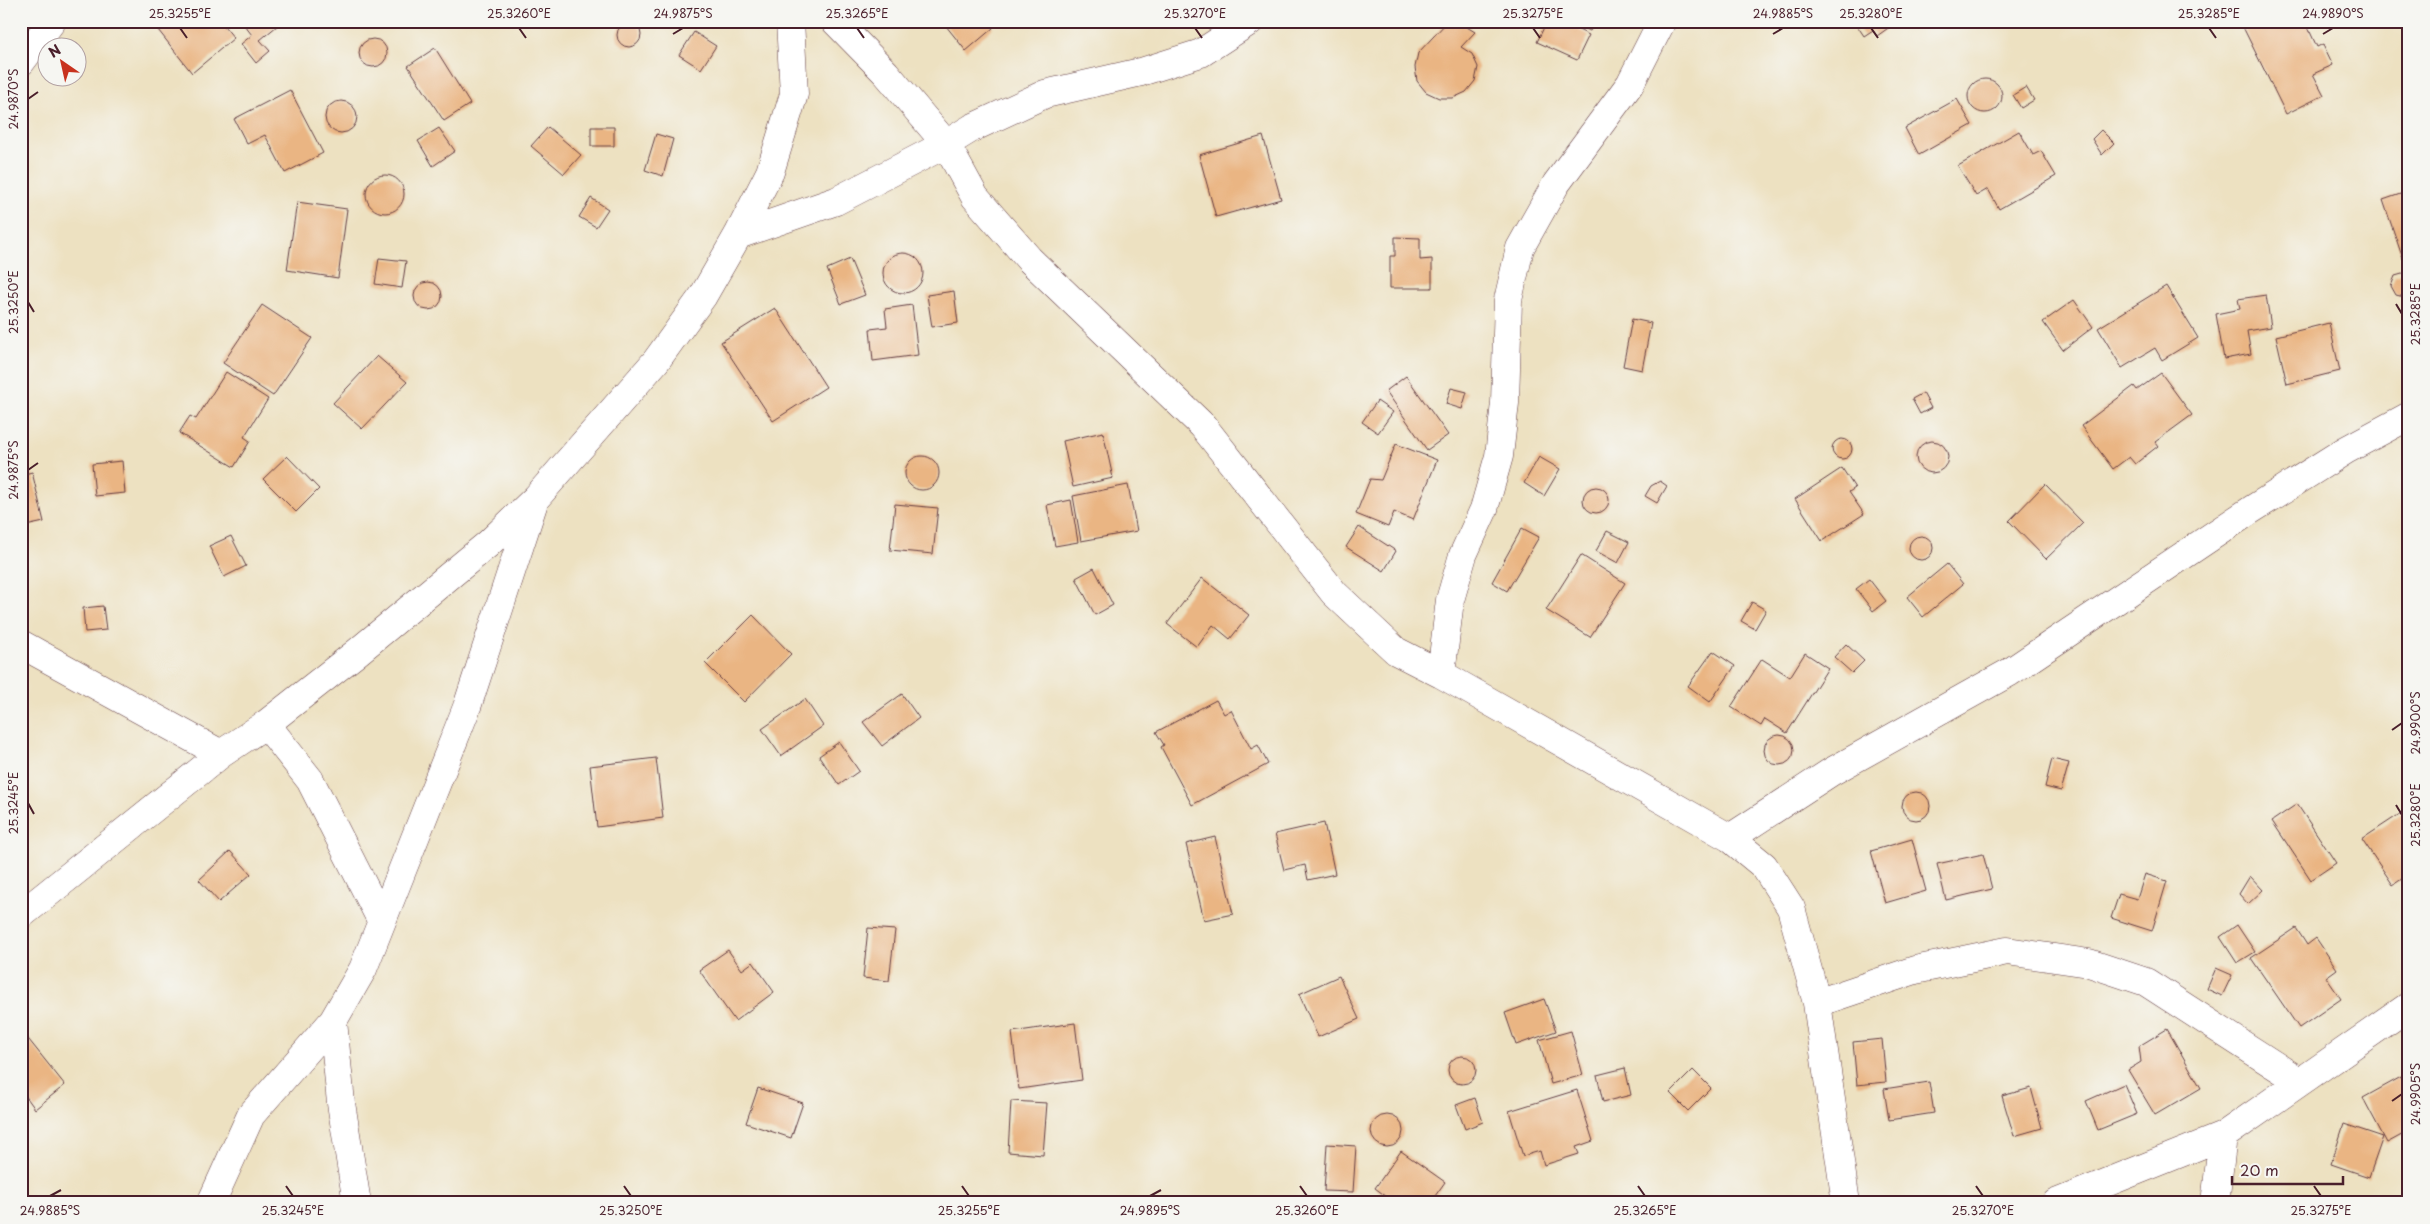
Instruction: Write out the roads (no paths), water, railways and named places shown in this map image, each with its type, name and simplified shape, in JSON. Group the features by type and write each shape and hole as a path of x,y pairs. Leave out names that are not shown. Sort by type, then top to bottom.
{"street":[{"path":"21,62 52,21"},
{"path":"21,915 221,754 266,724 355,654 488,544 536,498 656,361 703,296 738,235 770,172 794,94 790,21"},
{"path":"834,21 886,73 946,144 975,197 1022,252 1203,426 1334,593 1396,651 1441,674 1730,838 1764,866 1791,908 1817,1003 1846,1203"},
{"path":"738,235 836,201 946,144 972,128 1045,94 1140,72 1201,53 1250,21"},
{"path":"1441,674 1450,600 1463,555 1484,509 1499,456 1504,402 1508,300 1520,248 1556,184 1630,84 1662,21"},
{"path":"1730,838 1831,772 2010,672 2250,510 2346,450 2409,416"},
{"path":"211,1203 251,1115 333,1021 363,969 467,707 536,498"},
{"path":"21,644 221,754"},
{"path":"266,724 310,780 381,920"},
{"path":"1817,1003 1916,970 2007,952 2089,963 2146,982 2299,1081"},
{"path":"2056,1203 2223,1136 2299,1081 2409,1006"},
{"path":"333,1021 341,1103 358,1203"},
{"path":"2215,1203 2223,1136"}]}
